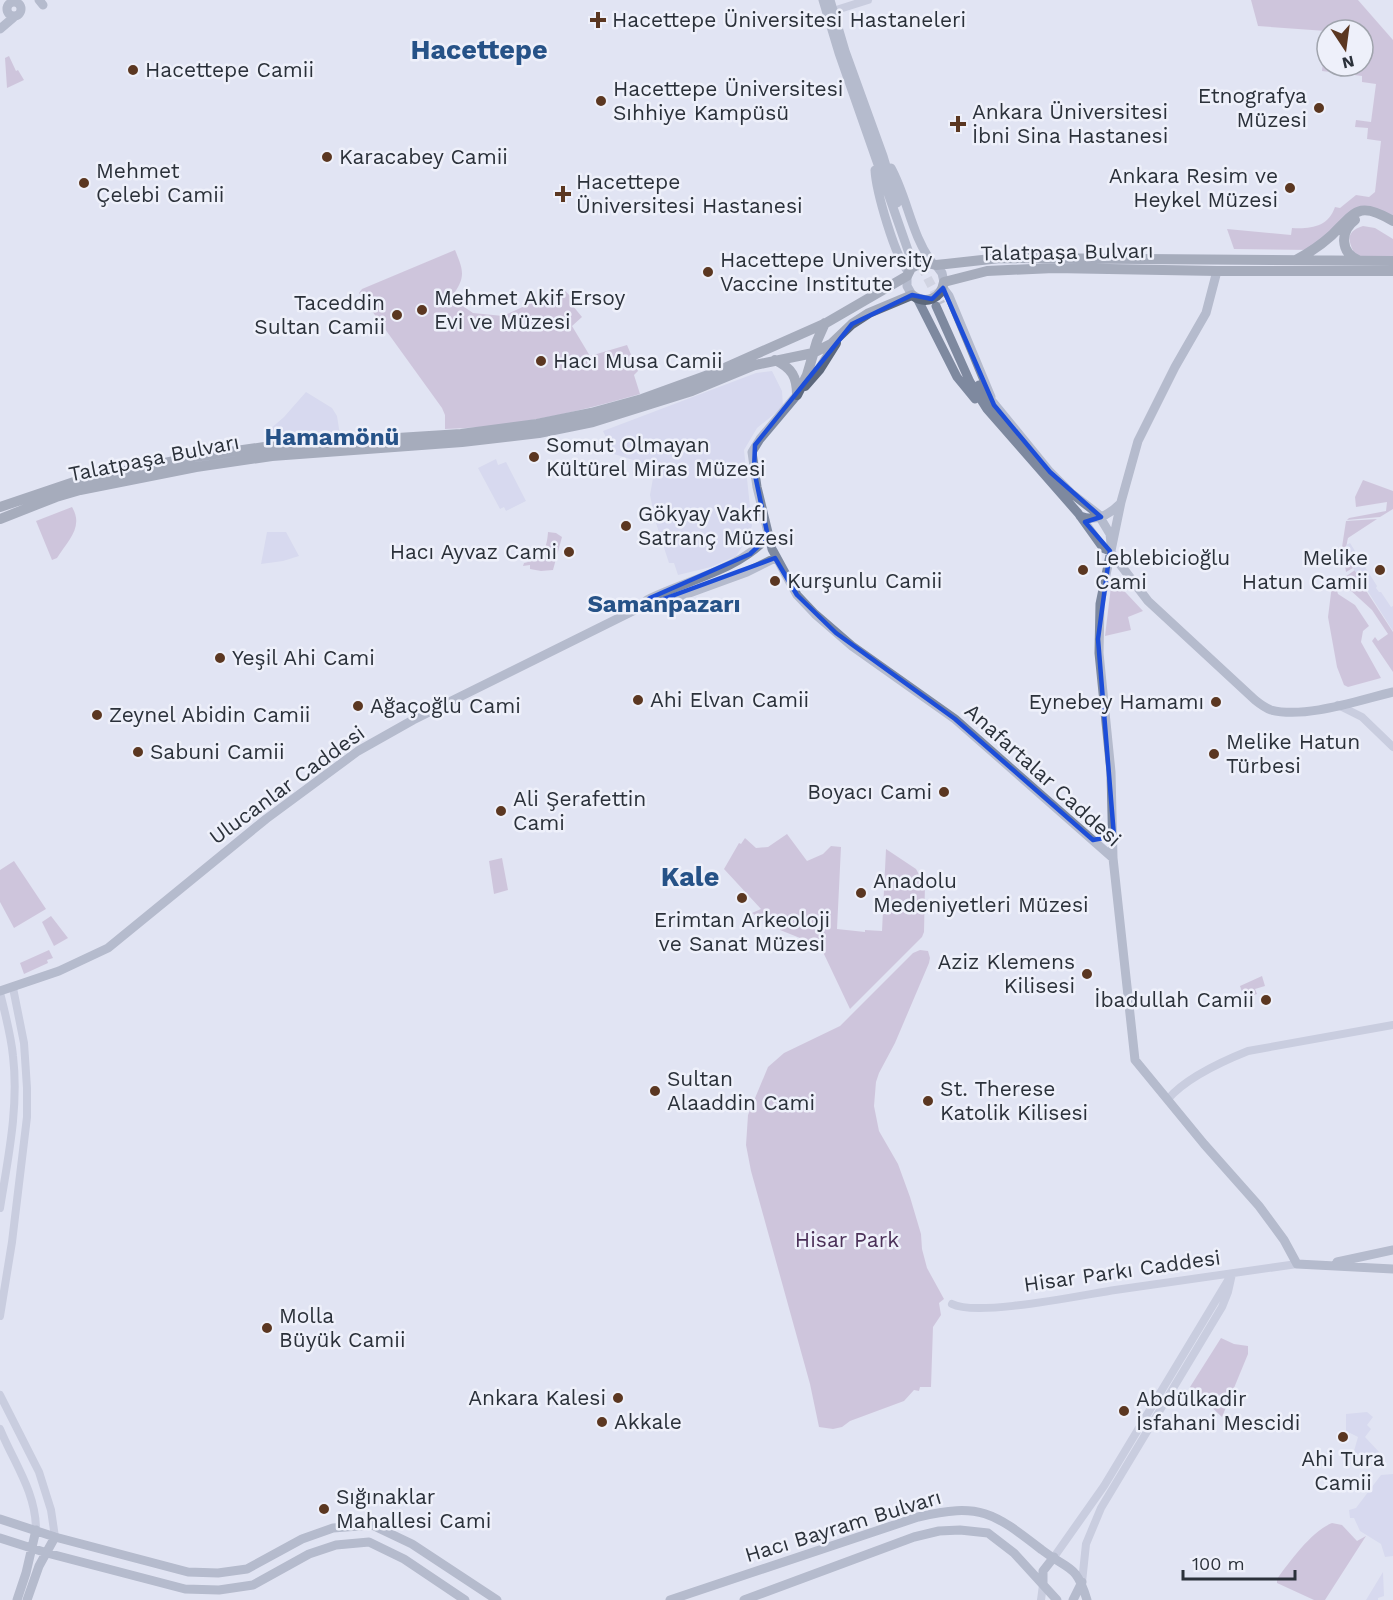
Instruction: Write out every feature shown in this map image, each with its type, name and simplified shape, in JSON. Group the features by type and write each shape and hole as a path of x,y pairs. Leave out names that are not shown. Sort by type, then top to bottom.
{"main road":[{"path":"0,20 11,6 29,0"},
{"path":"823,0 839,53 879,157 897,180 920,243 942,273 944,285 991,407 1050,472 1071,493 1101,517 1110,534 1110,551"},
{"path":"830,0 879,157 913,255"},
{"path":"0,29 11,6"},
{"path":"879,157 875,175 880,199 901,263 908,274 907,286 957,377 977,401 991,407"},
{"path":"1296,260 1326,240 1344,221 1357,212 1366,210 1377,212 1393,221"},
{"path":"1361,261 1350,255 1344,245 1349,225 1359,218 1367,217 1375,218 1393,229"},
{"name":"Talatpaşa Bulvarı","path":"0,507 77,481 194,457 282,445 461,434 569,418 619,406 687,383 826,323 908,274 918,263 934,264 1000,258 1393,261"},
{"name":"Talatpaşa Bulvarı","path":"0,519 80,490 196,467 272,456 462,442 538,433 594,422 713,383 749,367 813,353 825,348 852,324 869,313 914,297 932,299 941,292 944,285 973,274 1011,269 1102,267 1217,271 1393,271"},
{"path":"1113,858 1111,772 1098,639 1100,604 1121,502 1138,441 1175,367 1206,313 1217,271"},
{"path":"938,305 991,407 1080,516 1103,548 1110,551 1148,602 1265,708 1273,711 1298,712 1393,692"},
{"path":"797,395 807,375 816,341 826,323"},
{"path":"797,395 819,370 839,337"},
{"path":"775,360 785,365 795,378 797,395"},
{"name":"Anafartalar Caddesi","path":"797,395 752,452 755,478 775,558 797,595 832,629 955,719 1113,858 1135,1060 1259,1206 1284,1240 1297,1264"},
{"path":"1080,516 1090,519 1101,517 1115,509 1121,502"},
{"path":"639,608 650,598 741,559 768,537"},
{"path":"639,608 651,607 747,572 775,558"},
{"name":"Ulucanlar Caddesi","path":"0,992 59,971 108,948 266,819 358,751 413,720 639,608"},
{"path":"1093,840 1106,841 1114,836"},
{"path":"1327,1264 1393,1250"},
{"path":"1380,1251 1390,1269"},
{"path":"1297,1264 1390,1269"},
{"name":"Hacı Bayram Bulvarı","path":"670,1600 918,1517 948,1510 968,1510 993,1516 1017,1530 1073,1570 1082,1582"},
{"path":"0,1519 55,1537 188,1572 218,1573 247,1569 302,1539 333,1528 372,1525 412,1544 497,1600"},
{"path":"17,1600 36,1530"},
{"name":"Hacı Bayram Bulvarı","path":"744,1600 914,1537 939,1531 960,1530 988,1533 1014,1553 1057,1600"},
{"path":"27,1600 55,1537"},
{"path":"0,1538 47,1553 185,1589 219,1590 253,1585 309,1554 336,1545 369,1542 404,1559 465,1600"},
{"path":"1043,1585 1043,1571 1054,1557"},
{"path":"1073,1600 1082,1582"},
{"path":"1082,1582 1087,1600"}],"street":[{"path":"833,11 868,0"},
{"path":"1338,705 1362,717 1393,747"},
{"path":"0,1316 12,1242 27,1103 24,1043 13,988"},
{"path":"0,992 13,1058 14,1104 12,1136 0,1208"},
{"path":"1168,1099 1175,1090 1219,1064 1248,1051 1393,1025"},
{"name":"Hisar Parkı Caddesi","path":"952,1304 963,1308 987,1308 1297,1264"},
{"path":"1054,1557 1104,1486 1232,1274"},
{"path":"1082,1582 1086,1544 1101,1508 1222,1307 1232,1274"},
{"path":"0,1395 39,1472 51,1510 55,1537"},
{"path":"0,1429 30,1491 36,1515 36,1530"},
{"path":"1041,1600 1043,1585"}],"highlighted area":[{"path":"943,288 994,405 1050,472 1101,517 1085,522 1110,551 1098,639 1114,836 1093,840 955,719 836,633 797,595 775,558 639,608 650,598 750,554 768,537 754,470 755,445 852,324 912,295 932,299"}],"green space":[{"path":"1251,0 1358,0 1374,18 1315,18 1315,30 1258,26"},
{"path":"1375,19 1393,40 1393,221 1367,210 1313,250 1234,249 1227,229 1291,235 1292,228 1306,228 1323,223 1335,207 1340,208 1356,195 1369,197 1375,192 1381,141 1367,139 1368,128 1355,127 1356,120 1371,122 1376,84 1362,82 1362,78 1375,78"},
{"path":"9,56 16,71 18,70 24,80 7,88 5,58"},
{"path":"1363,226 1375,228 1393,239 1393,256 1362,257 1355,255 1350,237 1353,231"},
{"path":"455,250 462,274 459,285 451,298 473,313 503,316 563,288 576,303 573,306 582,317 572,326 590,356 627,345 638,371 634,375 640,394 544,418 494,426 445,429 445,415 442,408 359,293 362,289"},
{"path":"1363,480 1393,491 1393,509 1380,517 1347,520 1386,511 1387,502 1356,507 1355,497"},
{"path":"72,507 76,521 73,534 57,558 52,560 36,521"},
{"path":"1377,519 1348,538 1347,553 1353,568 1346,572 1342,547 1346,521"},
{"path":"548,532 562,537 553,570 541,571 530,569 530,565 523,566 524,563 535,559 542,552"},
{"path":"1355,570 1358,576 1353,582 1359,589 1363,586 1393,632 1393,672 1372,641 1375,637 1378,641 1388,634 1372,610 1349,589 1345,577"},
{"path":"1333,577 1338,594 1355,605 1369,626 1363,631 1361,642 1381,678 1348,687 1344,685 1337,667 1328,617"},
{"path":"1112,578 1143,611 1128,617 1131,630 1105,636"},
{"path":"787,834 807,861 823,854 831,846 841,847 837,929 882,931 886,849 916,869 925,885 922,937 850,1009 823,952 810,942 780,930 781,921 771,915 764,921 752,913 761,909 724,869 739,843 741,844 745,838 756,848 768,847"},
{"path":"502,858 508,890 494,894 489,861"},
{"path":"14,861 46,909 14,928 0,902 0,870"},
{"path":"51,916 68,938 54,946 42,922"},
{"path":"49,950 53,958 47,960 48,963 24,974 20,963"},
{"name":"Hisar Park","path":"920,950 928,951 929,963 895,1043 879,1073 874,1106 879,1131 898,1164 910,1197 921,1234 927,1268 944,1299 939,1303 941,1315 933,1327 931,1387 920,1387 919,1391 914,1390 904,1401 850,1421 842,1427 833,1429 819,1427 810,1384 751,1171 746,1145 748,1115 768,1067 784,1053 840,1026 913,953"},
{"path":"1262,976 1265,986 1255,989 1257,994 1244,998 1240,986"},
{"path":"1221,1338 1234,1344 1248,1346 1248,1354 1222,1417 1190,1387"},
{"path":"1332,1523 1342,1525 1357,1541 1366,1536 1325,1600 1314,1600 1277,1583 1277,1579 1302,1547 1324,1527"}],"shaded area":[{"path":"772,371 782,391 783,407 757,428 744,450 752,526 736,556 711,567 678,575 674,563 669,563 655,520 650,495 655,467 614,454 603,431 756,373"},
{"path":"306,392 332,408 337,416 340,435 270,440 269,430"},
{"path":"496,459 498,465 506,462 526,501 506,511 504,507 500,509 478,468"},
{"path":"267,532 286,532 299,556 261,564"},
{"path":"1350,543 1377,586 1376,588 1391,607 1393,606 1393,631 1348,560 1346,545"},
{"path":"1367,1412 1373,1417 1367,1425 1371,1429 1365,1437 1380,1453 1376,1457 1372,1454 1370,1458 1358,1455 1354,1451 1358,1437 1346,1431 1346,1414"},
{"path":"1393,1474 1393,1556 1385,1557 1381,1544 1360,1531 1354,1518 1350,1518 1349,1510 1356,1508 1381,1475"},
{"path":"1383,1572 1384,1596 1378,1600 1366,1600"}],"tunnel":[{"path":"915,254 941,304"}],"place":[{"name":"Hacettepe Üniversitesi Hastaneleri","path":"598,20"},
{"name":"Hacettepe Camii","path":"133,70"},
{"name":"Hacettepe Üniversitesi Sıhhiye Kampüsü","path":"601,101"},
{"name":"Etnografya Müzesi","path":"1319,108"},
{"name":"Ankara Üniversitesi İbni Sina Hastanesi","path":"958,124"},
{"name":"Karacabey Camii","path":"327,157"},
{"name":"Mehmet Çelebi Camii","path":"84,183"},
{"name":"Ankara Resim ve Heykel Müzesi","path":"1290,188"},
{"name":"Hacettepe Üniversitesi Hastanesi","path":"563,194"},
{"name":"Hacettepe University Vaccine Institute","path":"708,272"},
{"name":"Mehmet Akif Ersoy Evi ve Müzesi","path":"422,310"},
{"name":"Taceddin Sultan Camii","path":"397,315"},
{"name":"Hacı Musa Camii","path":"541,361"},
{"name":"Somut Olmayan Kültürel Miras Müzesi","path":"534,457"},
{"name":"Gökyay Vakfı Satranç Müzesi","path":"626,526"},
{"name":"Hacı Ayvaz Cami","path":"569,552"},
{"name":"Leblebicioğlu Cami","path":"1083,570"},
{"name":"Melike Hatun Camii","path":"1380,570"},
{"name":"Kurşunlu Camii","path":"775,581"},
{"name":"Yeşil Ahi Cami","path":"220,658"},
{"name":"Ahi Elvan Camii","path":"638,700"},
{"name":"Eynebey Hamamı","path":"1216,702"},
{"name":"Ağaçoğlu Cami","path":"358,706"},
{"name":"Zeynel Abidin Camii","path":"97,715"},
{"name":"Sabuni Camii","path":"138,752"},
{"name":"Melike Hatun Türbesi","path":"1214,754"},
{"name":"Boyacı Cami","path":"944,792"},
{"name":"Ali Şerafettin Cami","path":"501,811"},
{"name":"Anadolu Medeniyetleri Müzesi","path":"861,893"},
{"name":"Erimtan Arkeoloji ve Sanat Müzesi","path":"742,898"},
{"name":"Aziz Klemens Kilisesi","path":"1087,974"},
{"name":"İbadullah Camii","path":"1266,1000"},
{"name":"Sultan Alaaddin Cami","path":"655,1091"},
{"name":"St. Therese Katolik Kilisesi","path":"928,1101"},
{"name":"Molla Büyük Camii","path":"267,1328"},
{"name":"Ankara Kalesi","path":"618,1398"},
{"name":"Abdülkadir İsfahani Mescidi","path":"1124,1411"},
{"name":"Akkale","path":"602,1422"},
{"name":"Ahi Tura Camii","path":"1343,1437"},
{"name":"Sığınaklar Mahallesi Cami","path":"324,1509"}],"district":[{"name":"Hacettepe","path":"479,50"},
{"name":"Hamamönü","path":"332,437"},
{"name":"Samanpazarı","path":"664,604"},
{"name":"Kale","path":"690,877"}]}
